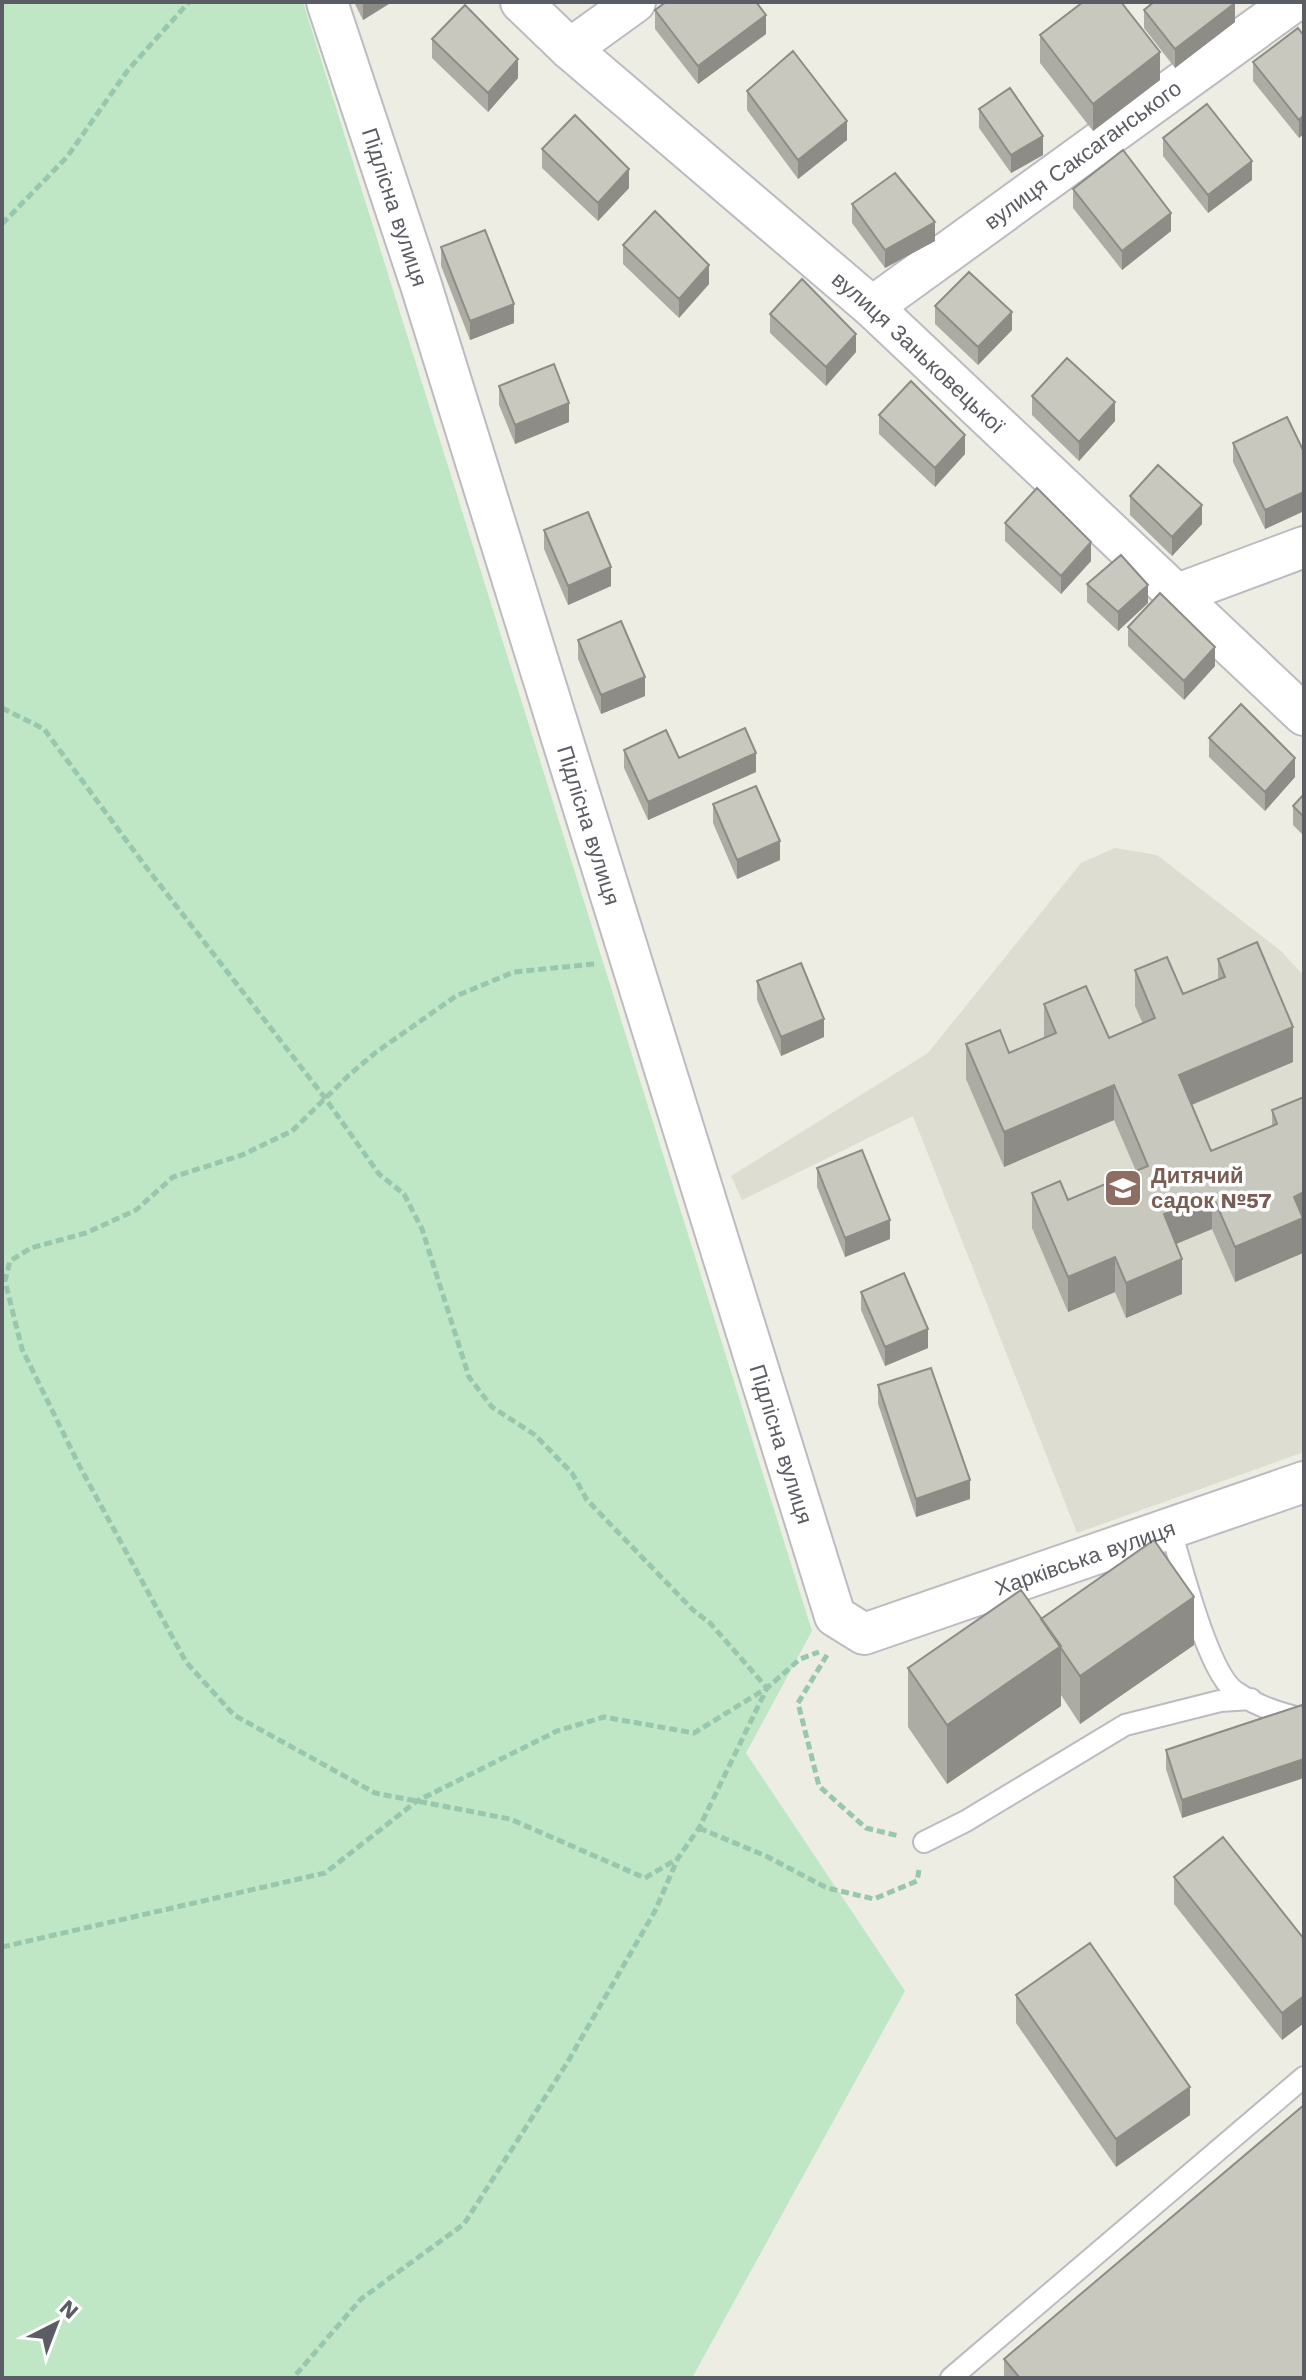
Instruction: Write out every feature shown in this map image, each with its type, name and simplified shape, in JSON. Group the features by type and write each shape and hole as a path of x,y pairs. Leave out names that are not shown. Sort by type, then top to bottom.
{"street":[{"name":"Підлісна вулиця","path":"327,2 430,315 835,1616 848,1640"},
{"name":"вулиця Заньковецької","path":"521,2 570,49 872,307 1304,715"},
{"path":"570,49 635,2"},
{"name":"вулиця Саксаганського","path":"872,307 1293,2"},
{"path":"1175,595 1304,547"},
{"name":"Харківська вулиця","path":"848,1640 1304,1482"}],"lane":[{"path":"1170,1528 1211,1656 1233,1691 1281,1714 1304,1719"},
{"path":"924,1842 966,1821 1125,1725 1220,1701 1251,1699"},
{"path":"951,2378 1304,2077"}],"path":[{"path":"2,224 67,157 128,70 189,2"},
{"path":"2,708 44,729 143,863 325,1098 379,1174 404,1194 422,1229 469,1377 492,1407 535,1435 572,1473 587,1500 693,1610 710,1623 767,1688"},
{"path":"632,962 514,972 456,996 375,1053 292,1131 242,1155 173,1177 136,1210 86,1233 31,1248 10,1261 5,1281 22,1349 80,1467 186,1662 234,1715 375,1793 510,1819 645,1878 678,1858"},
{"path":"2,1947 325,1873 417,1801 557,1731 604,1717 694,1733 767,1688 800,1659 848,1640"},
{"path":"699,1828 766,1856 827,1888 874,1899 917,1881 924,1842 866,1828 819,1786 798,1703 848,1640"},
{"path":"293,2378 361,2299 464,2224 567,2063 655,1911 678,1858 699,1828 767,1688"}],"shaded area":[{"name":"Дитячий садок №57","path":"1115,848 1157,855 1281,951 1304,976 1304,1452 1077,1533 913,1116 742,1200 731,1176 928,1053 1081,863"}],"green space":[{"path":"2,2 303,2 812,1631 746,1753 905,1991 692,2378 2,2378"}],"building":[{"path":"666,2 756,2 766,15 698,66 655,10"},
{"path":"1083,2 1121,2 1160,52 1093,104 1040,35"},
{"path":"1154,2 1235,3 1175,49 1144,10"},
{"path":"465,5 518,59 488,93 432,39"},
{"path":"1298,28 1304,36 1304,115 1299,120 1253,62"},
{"path":"793,51 847,121 798,160 747,91"},
{"path":"1010,88 1043,136 1011,155 979,109"},
{"path":"1207,104 1252,161 1208,195 1163,138"},
{"path":"575,115 629,169 598,203 542,149"},
{"path":"1123,150 1171,213 1122,251 1073,189"},
{"path":"895,173 935,222 885,250 852,204"},
{"path":"655,211 709,265 679,299 623,245"},
{"path":"485,230 514,304 470,321 441,247"},
{"path":"969,272 1012,312 978,347 935,306"},
{"path":"802,279 856,334 826,367 770,314"},
{"path":"1067,358 1115,402 1079,442 1032,396"},
{"path":"554,364 569,403 515,425 499,386"},
{"path":"911,381 965,435 935,468 879,415"},
{"path":"1287,417 1304,452 1304,492 1265,510 1233,443"},
{"path":"1158,465 1202,505 1172,537 1130,496"},
{"path":"1037,488 1091,542 1061,576 1005,523"},
{"path":"588,512 611,567 568,586 544,530"},
{"path":"1121,555 1148,585 1118,612 1087,584"},
{"path":"1160,593 1215,647 1184,681 1128,627"},
{"path":"621,621 645,677 601,695 578,640"},
{"path":"1241,704 1295,758 1265,792 1209,738"},
{"path":"745,728 756,753 648,802 624,750 666,730 679,758"},
{"path":"756,786 780,841 737,860 713,804"},
{"path":"1304,794 1304,817 1293,806"},
{"path":"1257,942 1293,1027 1179,1075 1211,1151 1277,1124 1272,1110 1304,1097 1304,1192 1294,1197 1303,1218 1235,1247 1212,1194 1164,1214 1182,1259 1126,1283 1115,1257 1068,1277 1032,1193 1060,1181 1068,1200 1148,1166 1114,1085 1004,1132 966,1044 1000,1030 1009,1053 1056,1033 1044,1004 1086,986 1109,1038 1155,1018 1135,970 1167,957 1183,994 1225,977 1218,959"},
{"path":"801,963 824,1019 781,1037 757,981"},
{"path":"862,1150 890,1220 845,1238 817,1168"},
{"path":"904,1273 928,1329 885,1347 861,1292"},
{"path":"931,1368 970,1480 916,1499 878,1385"},
{"path":"1154,1540 1194,1597 1080,1676 1041,1619"},
{"path":"1021,1590 1061,1646 947,1725 908,1668"},
{"path":"1302,1705 1304,1759 1182,1800 1166,1750"},
{"path":"1223,1837 1304,1939 1304,1996 1282,2013 1174,1877"},
{"path":"1090,1943 1190,2087 1116,2139 1016,1995"},
{"path":"1304,2105 1304,2378 1020,2378 1004,2359"}],"place":[{"name":"Дитячий садок №57","path":"1123,1188"}]}
